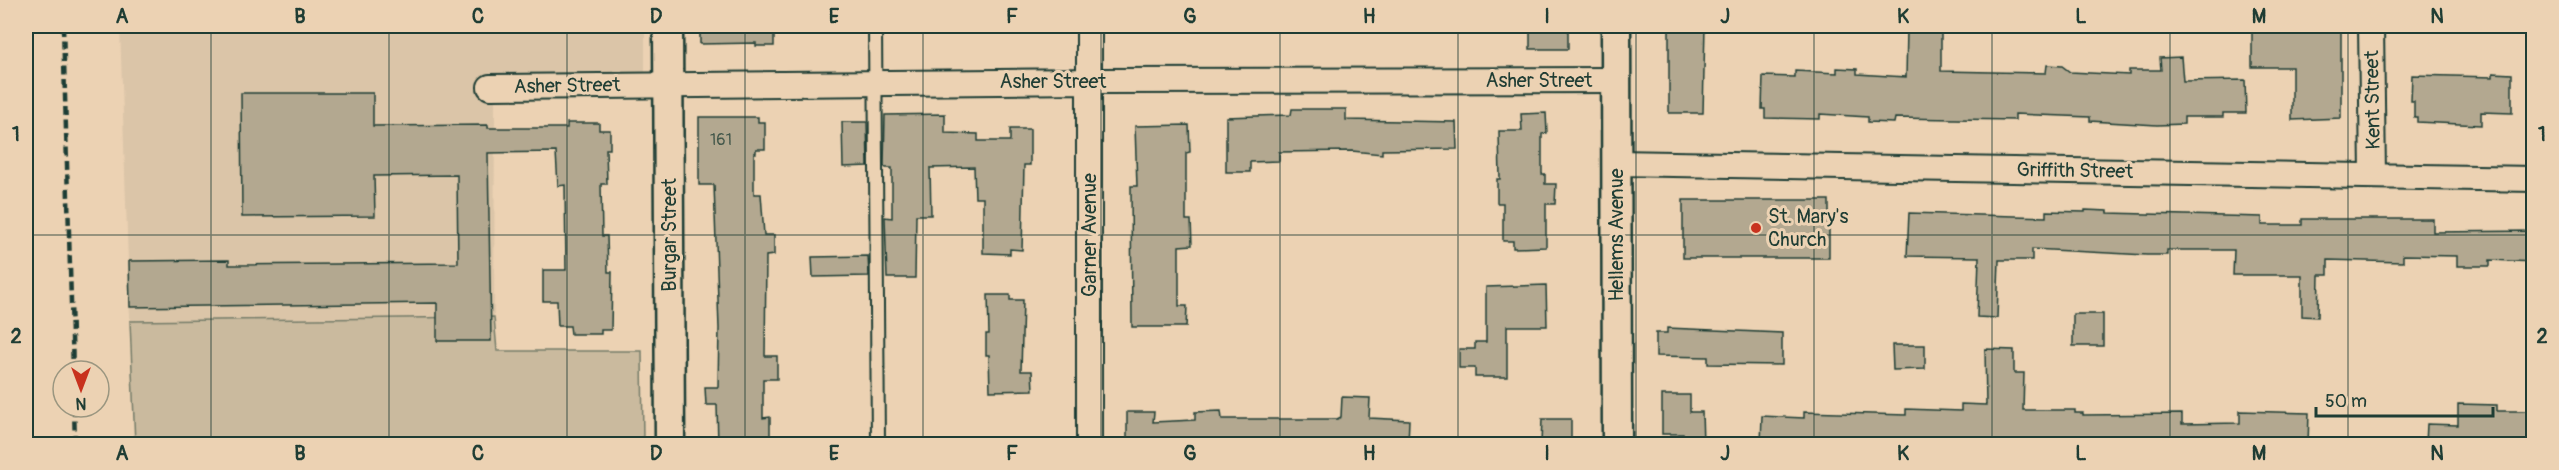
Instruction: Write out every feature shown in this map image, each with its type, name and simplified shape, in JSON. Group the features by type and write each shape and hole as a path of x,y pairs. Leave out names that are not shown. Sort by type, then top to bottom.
{"street":[{"name":"Burgar Street","path":"668,26 670,444"},
{"name":"Garner Avenue","path":"1089,26 1089,444"},
{"name":"Hellems Avenue","path":"1616,26 1617,444"},
{"name":"Kent Street","path":"2371,26 2373,175"},
{"name":"Asher Street","path":"490,87 1089,81 1616,80"},
{"name":"Griffith Street","path":"1616,164 2534,179"}],"lane":[{"path":"875,26 878,444"}],"shaded area":[{"path":"120,26 645,26 645,97 495,98 494,317 130,321"},
{"path":"494,317 497,351 642,351 643,444 135,444 130,321"}],"building":[{"path":"700,26 774,26 774,46 756,46 756,43 700,44"},
{"path":"1530,26 1568,26 1568,49 1530,49"},
{"path":"1669,26 1705,26 1703,113 1669,113"},
{"path":"2252,26 2341,26 2341,118 2292,120 2292,67 2252,67"},
{"path":"1907,30 1941,30 1941,71 2046,73 2047,65 2062,66 2070,72 2129,75 2129,70 2161,70 2160,58 2181,57 2183,81 2245,80 2246,113 2223,113 2223,117 2184,117 2184,124 2157,125 2090,121 2090,117 2015,114 2015,120 1895,118 1894,123 1868,122 1868,117 1820,114 1820,119 1765,118 1765,109 1762,109 1763,76 1795,77 1795,71 1837,73 1837,68 1857,69 1857,74 1906,77"},
{"path":"2493,73 2512,74 2512,113 2481,112 2481,125 2417,122 2417,117 2414,117 2414,101 2411,101 2412,75 2493,77"},
{"path":"241,93 373,93 373,126 488,125 488,128 567,128 567,123 599,123 599,130 610,130 610,149 606,149 607,184 601,184 602,236 607,236 608,272 612,272 611,330 601,330 601,334 571,334 570,326 558,326 557,301 543,301 543,270 566,270 565,185 558,186 556,152 488,153 491,341 437,341 437,303 130,307 129,261 229,260 229,265 458,263 457,175 374,176 375,216 242,217"},
{"path":"1292,109 1346,109 1346,120 1456,122 1457,149 1382,150 1382,154 1352,151 1279,152 1279,161 1250,162 1250,172 1226,172 1226,117 1291,115"},
{"path":"1546,113 1547,133 1542,134 1542,174 1545,174 1545,184 1556,184 1555,204 1546,204 1546,247 1513,248 1513,241 1503,241 1503,203 1497,203 1497,179 1500,179 1499,131 1522,131 1521,114"},
{"path":"945,114 945,133 978,134 978,141 1010,141 1010,129 1030,129 1030,165 1024,165 1022,250 1010,249 1010,254 983,253 983,198 975,198 974,167 930,168 931,215 916,215 915,278 887,278 885,217 892,218 892,168 884,166 885,115"},
{"path":"699,117 758,117 758,122 765,122 765,149 756,149 754,153 754,194 761,194 764,235 774,235 774,255 766,256 765,356 777,356 777,379 763,379 763,418 770,417 770,437 748,437 748,444 718,444 717,405 706,405 705,387 718,387 719,328 714,185 699,185"},
{"path":"842,122 867,122 868,166 843,167"},
{"path":"1189,125 1190,152 1186,153 1186,220 1191,220 1192,245 1179,246 1179,306 1187,306 1186,327 1132,327 1131,186 1137,186 1135,126"},
{"name":"St. Mary's Church","path":"1683,200 1829,200 1829,258 1683,258"},
{"path":"2085,210 2108,211 2108,213 2262,217 2262,225 2302,225 2302,219 2433,219 2433,232 2534,231 2534,262 2490,260 2490,266 2457,266 2457,256 2403,255 2403,262 2328,260 2328,275 2319,275 2318,317 2302,316 2302,275 2233,275 2234,250 2167,250 2167,255 2147,255 2032,249 2032,260 1999,260 1997,318 1977,317 1979,257 1907,256 1909,213 2046,217 2046,211 2085,212"},
{"path":"868,256 869,276 813,277 812,257"},
{"path":"1546,285 1547,326 1507,326 1507,377 1475,377 1475,368 1459,368 1459,349 1475,349 1475,342 1486,342 1486,287"},
{"path":"988,295 1010,295 1010,300 1023,300 1021,371 1032,371 1033,390 990,391 989,355 986,355 986,334 989,334"},
{"path":"2073,314 2103,314 2103,346 2073,346"},
{"path":"1667,328 1782,333 1782,365 1708,364 1708,357 1656,356 1656,333 1667,333"},
{"path":"1892,345 1925,345 1925,369 1893,370"},
{"path":"1985,349 2014,350 2014,373 2024,373 2023,410 2075,410 2075,413 2083,413 2083,415 2182,414 2182,424 2240,423 2240,411 2309,413 2308,444 1761,444 1762,416 1804,418 1804,412 1906,415 1906,409 1961,411 1961,404 1986,405"},
{"path":"1662,395 1690,395 1690,412 1702,412 1703,444 1683,444 1683,434 1662,434"},
{"path":"1342,397 1370,398 1369,418 1409,420 1408,444 1127,444 1127,412 1154,412 1153,422 1195,420 1195,412 1221,411 1222,419 1337,419 1341,417"},
{"path":"2458,404 2497,405 2497,411 2534,411 2534,444 2426,444 2427,424 2458,425"},
{"path":"1542,419 1571,419 1571,444 1541,444"}],"railway":[{"path":"63,26 73,359"},
{"path":"74,419 75,444"}],"place":[{"name":"St. Mary's Church","path":"1756,228"}]}
